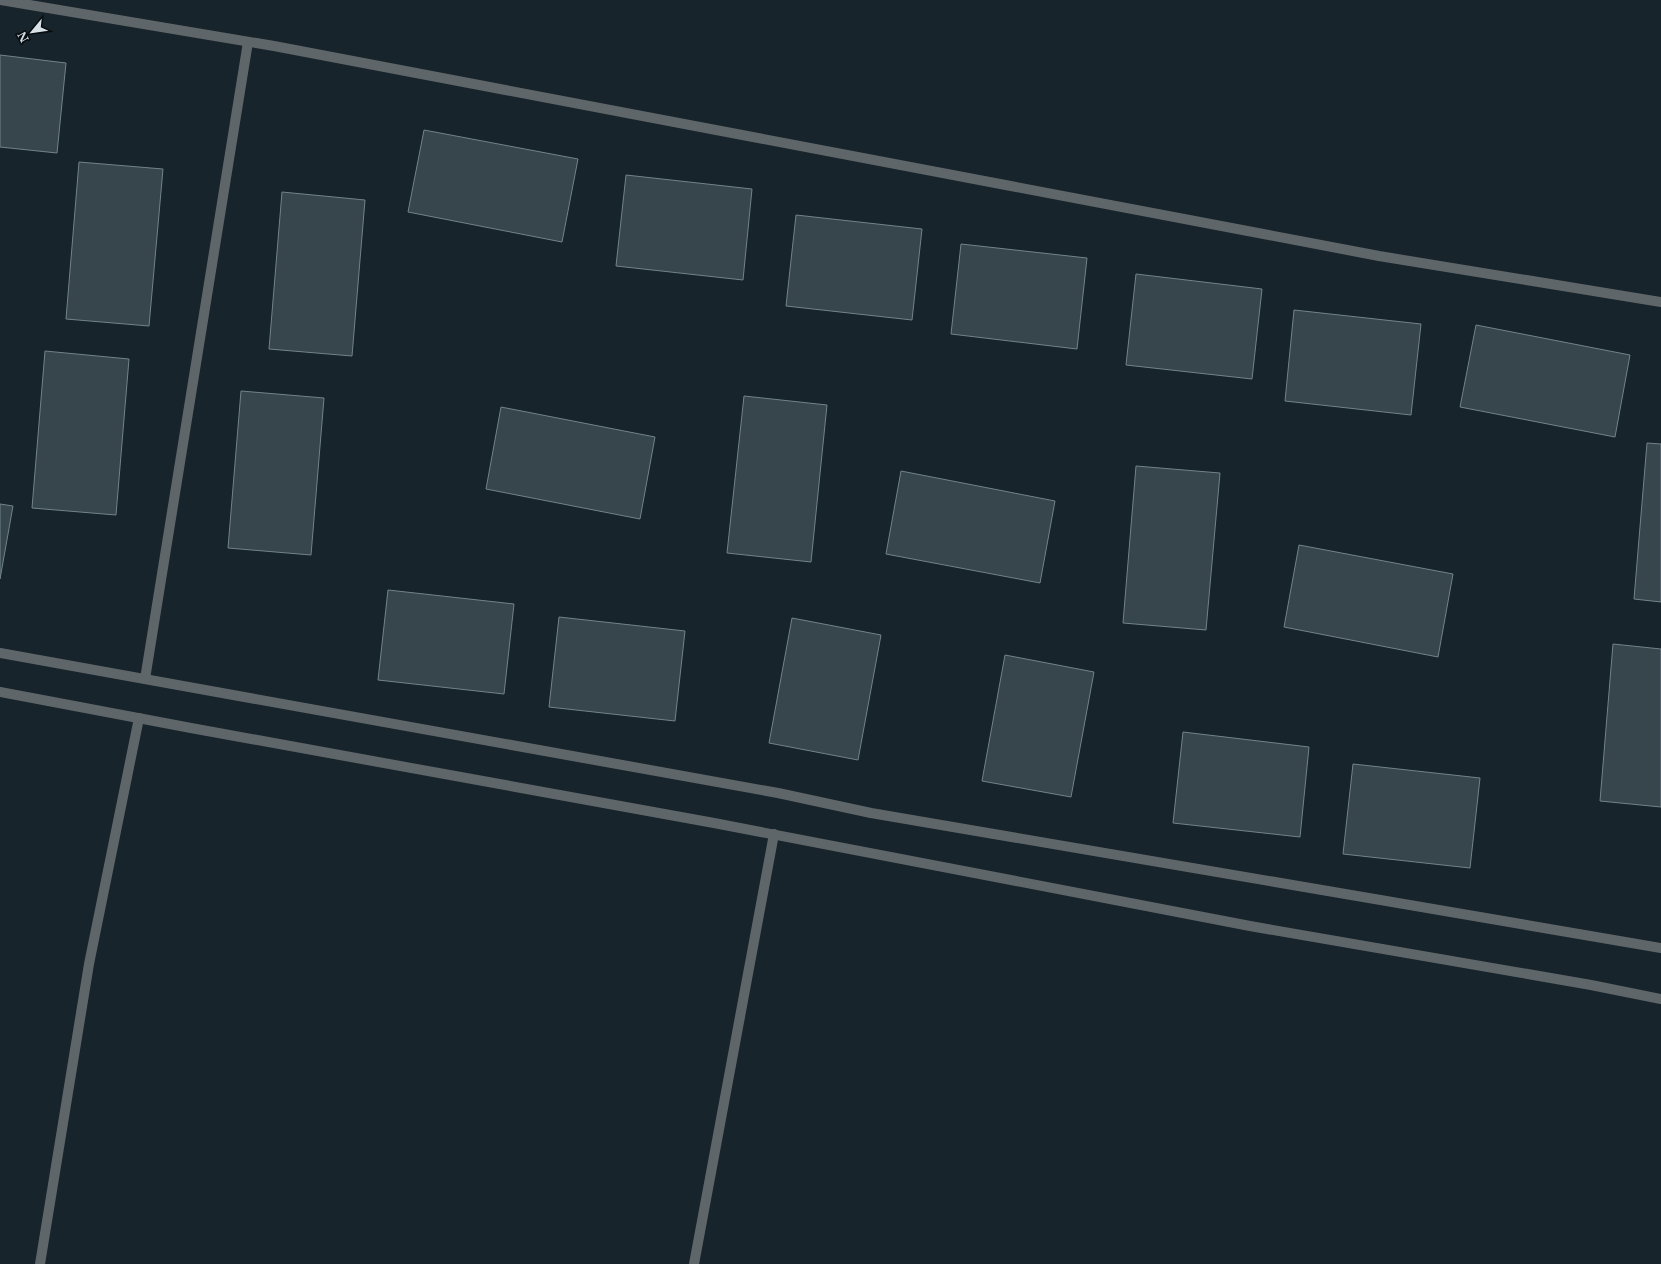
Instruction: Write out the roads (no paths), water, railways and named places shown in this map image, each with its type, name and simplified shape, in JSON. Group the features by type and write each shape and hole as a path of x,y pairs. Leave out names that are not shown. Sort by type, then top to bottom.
{"street":[{"path":"0,0 248,42 1380,256 1661,302"},
{"path":"145,679 248,42"},
{"path":"0,653 778,793 872,813 1661,948"},
{"path":"0,692 774,834 1250,926 1584,984 1661,999"},
{"path":"40,1264 88,964 140,718"},
{"path":"694,1264 774,834"}]}
